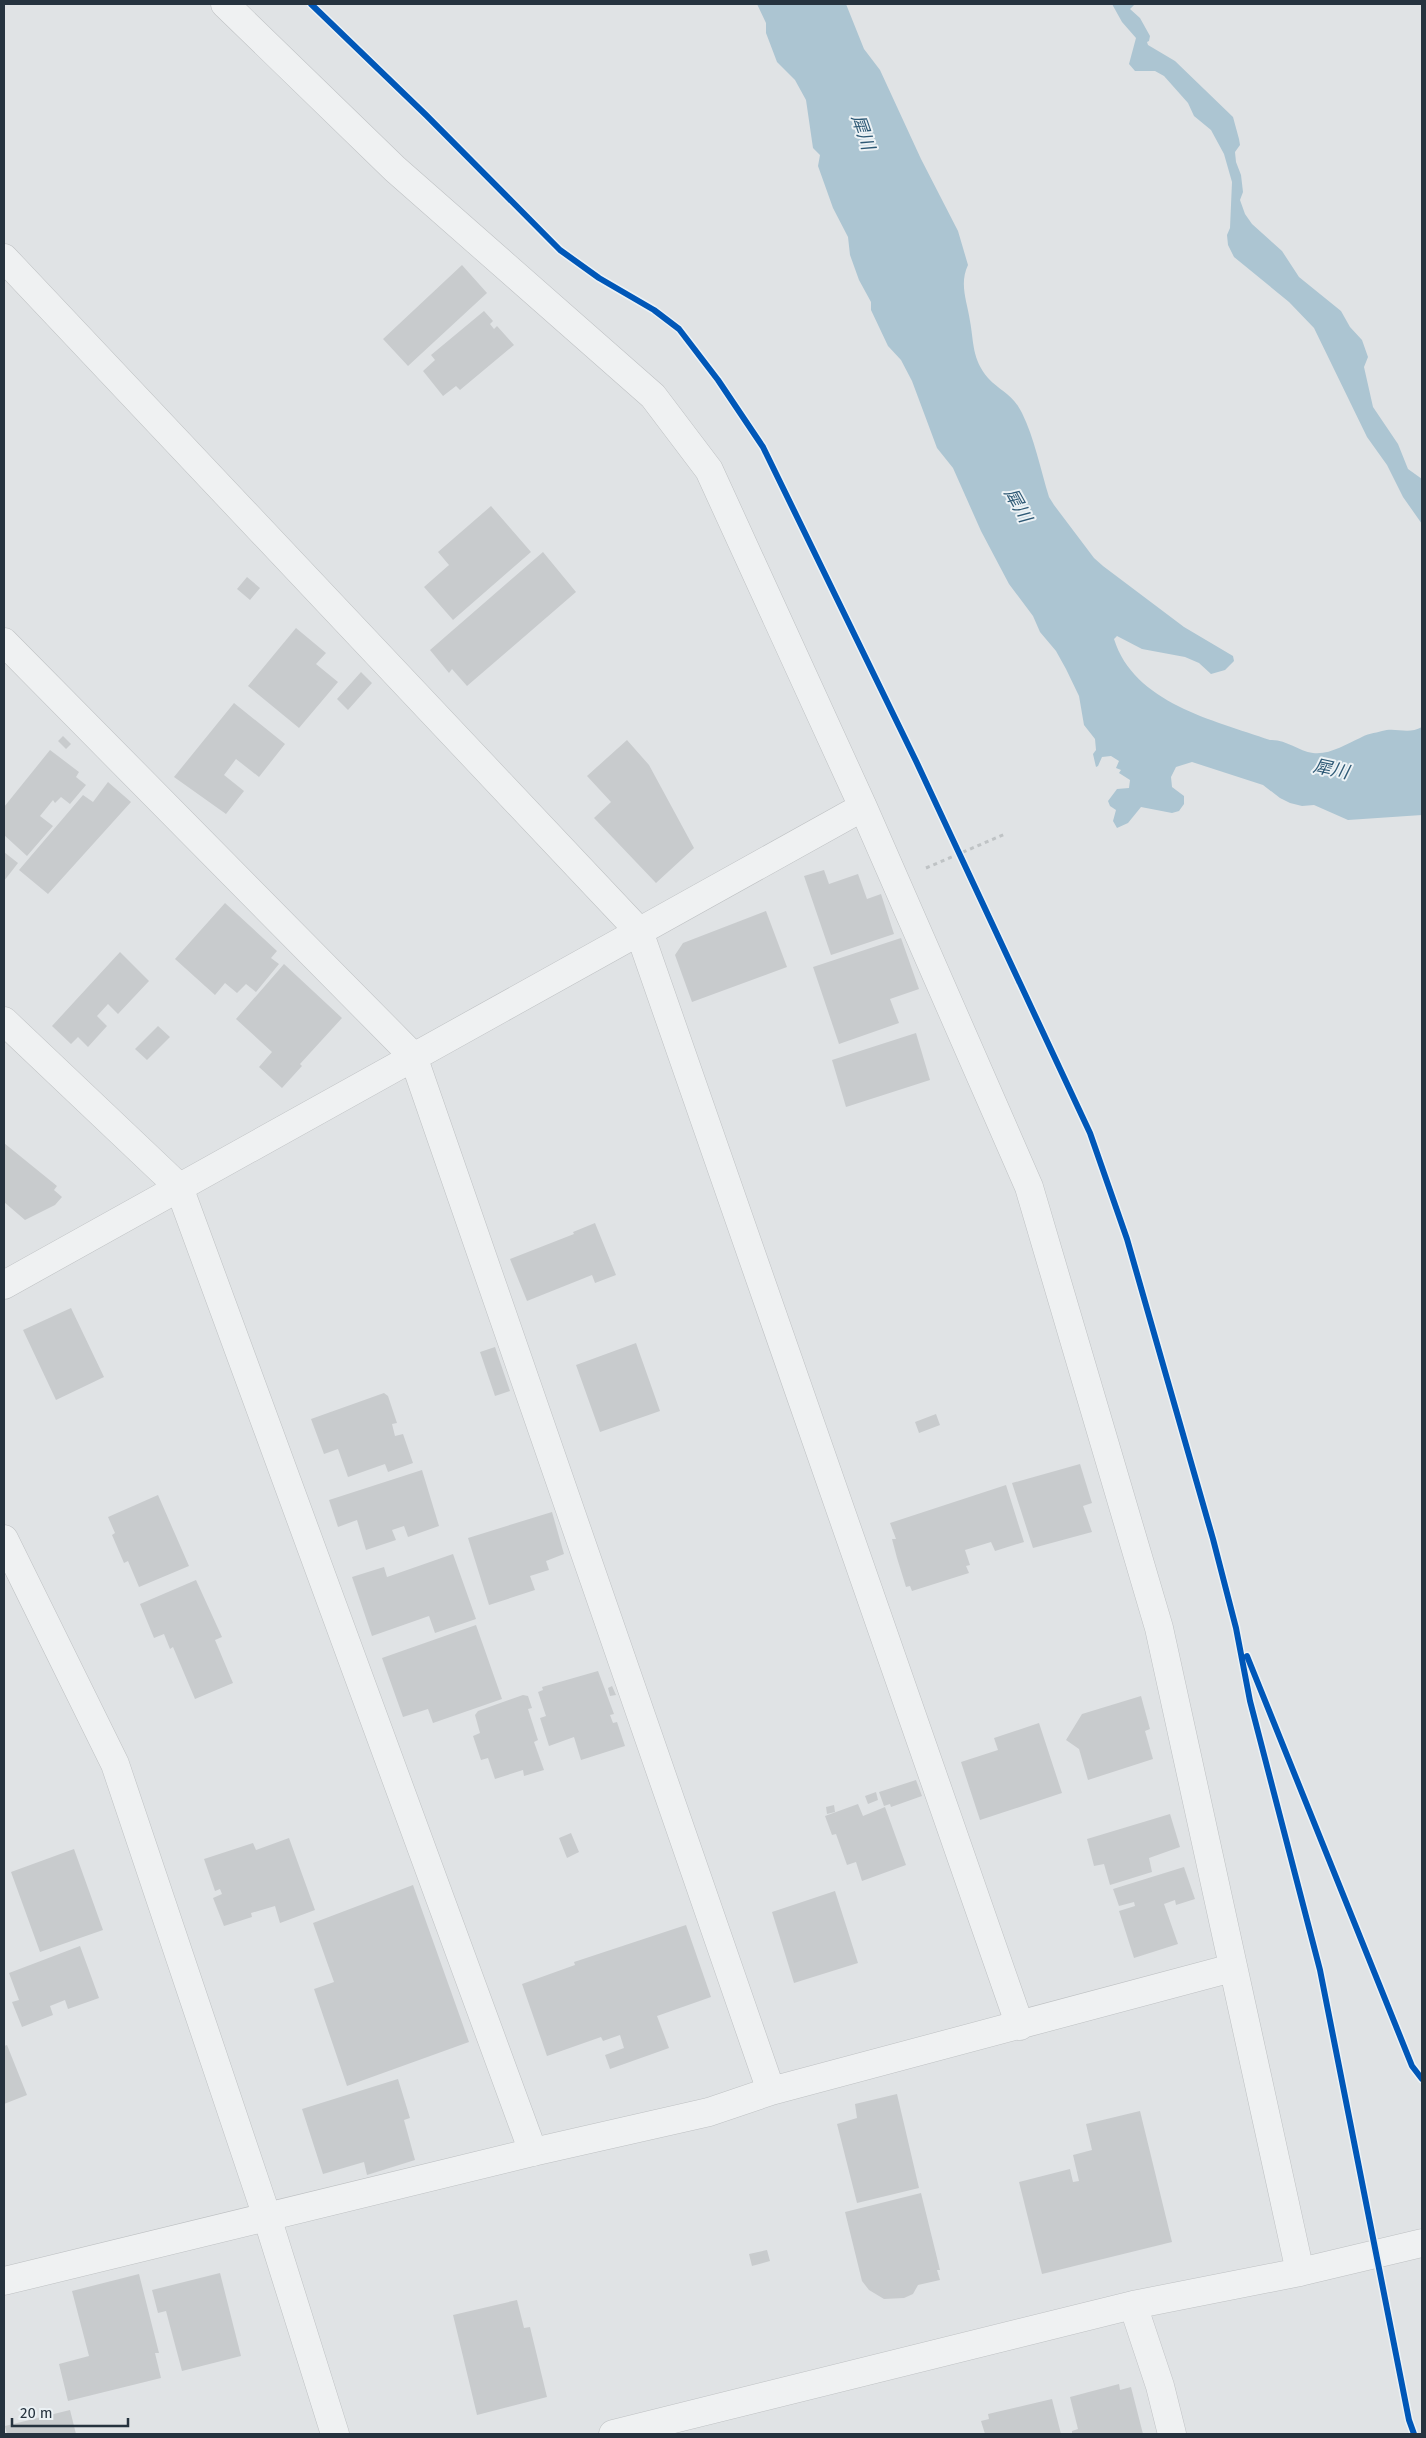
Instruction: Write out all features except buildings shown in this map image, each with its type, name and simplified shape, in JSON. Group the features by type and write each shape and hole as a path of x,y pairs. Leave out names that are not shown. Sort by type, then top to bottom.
{"street":[{"path":"225,4 395,169 653,396 709,470 863,807 1029,1187 1158,1628 1300,2272"},
{"path":"4,258 639,931 1020,2026"},
{"path":"4,642 413,1056 771,2091"},
{"path":"4,1285 863,807"},
{"path":"4,1021 179,1187 533,2152"},
{"path":"4,1538 115,1764 267,2217 335,2434"},
{"path":"4,2281 533,2152 709,2112 771,2091 1232,1968"},
{"path":"613,2434 1133,2305 1300,2272 1416,2245"},
{"path":"1133,2305 1160,2386 1172,2434"}],"path":[{"path":"960,854 1006,834"}],"water":[{"name":"犀川","path":"757,4 846,4 864,49 880,70 921,159 958,231 968,265 965,272 964,286 976,357 988,378 1014,401 1022,413 1034,443 1049,497 1094,558 1103,566 1184,627 1233,656 1234,661 1225,670 1211,674 1199,663 1185,657 1142,649 1117,636 1114,639 1124,661 1139,679 1157,694 1178,706 1224,725 1270,740 1281,741 1313,753 1332,751 1365,736 1382,731 1407,731 1422,727 1422,815 1348,820 1314,805 1302,806 1290,803 1263,785 1192,762 1176,767 1171,777 1172,787 1184,796 1184,804 1179,811 1172,813 1141,807 1128,823 1117,828 1113,821 1116,810 1110,806 1108,801 1117,789 1129,788 1130,780 1119,773 1121,770 1116,768 1119,761 1111,756 1102,757 1096,767 1093,754 1096,750 1095,739 1084,725 1079,696 1066,669 1056,651 1040,632 1033,616 1009,584 981,531 953,468 937,448 912,381 901,360 888,346 871,310 871,302 859,280 850,255 848,237 833,208 818,166 820,155 813,148 806,100 795,80 777,62 766,33 766,23"},
{"path":"1112,4 1135,4 1130,9 1140,18 1150,36 1147,42 1148,45 1175,61 1233,117 1240,145 1235,152 1243,192 1240,200 1245,214 1252,224 1282,251 1299,277 1341,311 1350,327 1362,340 1368,357 1364,367 1373,407 1398,444 1408,469 1422,479 1422,524 1403,497 1387,465 1367,437 1314,328 1289,302 1234,257 1228,245 1227,235 1230,228 1232,182 1224,154 1211,130 1194,116 1188,103 1164,76 1155,71 1135,71 1129,64 1136,38 1122,22"}],"cycle path":[{"path":"311,4 426,115 560,250 599,278 654,310 679,329 718,380 763,447 916,761 1090,1133 1127,1239 1213,1539 1236,1628 1250,1701 1320,1970 1409,2420 1414,2434"},
{"path":"1247,1656 1412,2066 1422,2079"}]}
